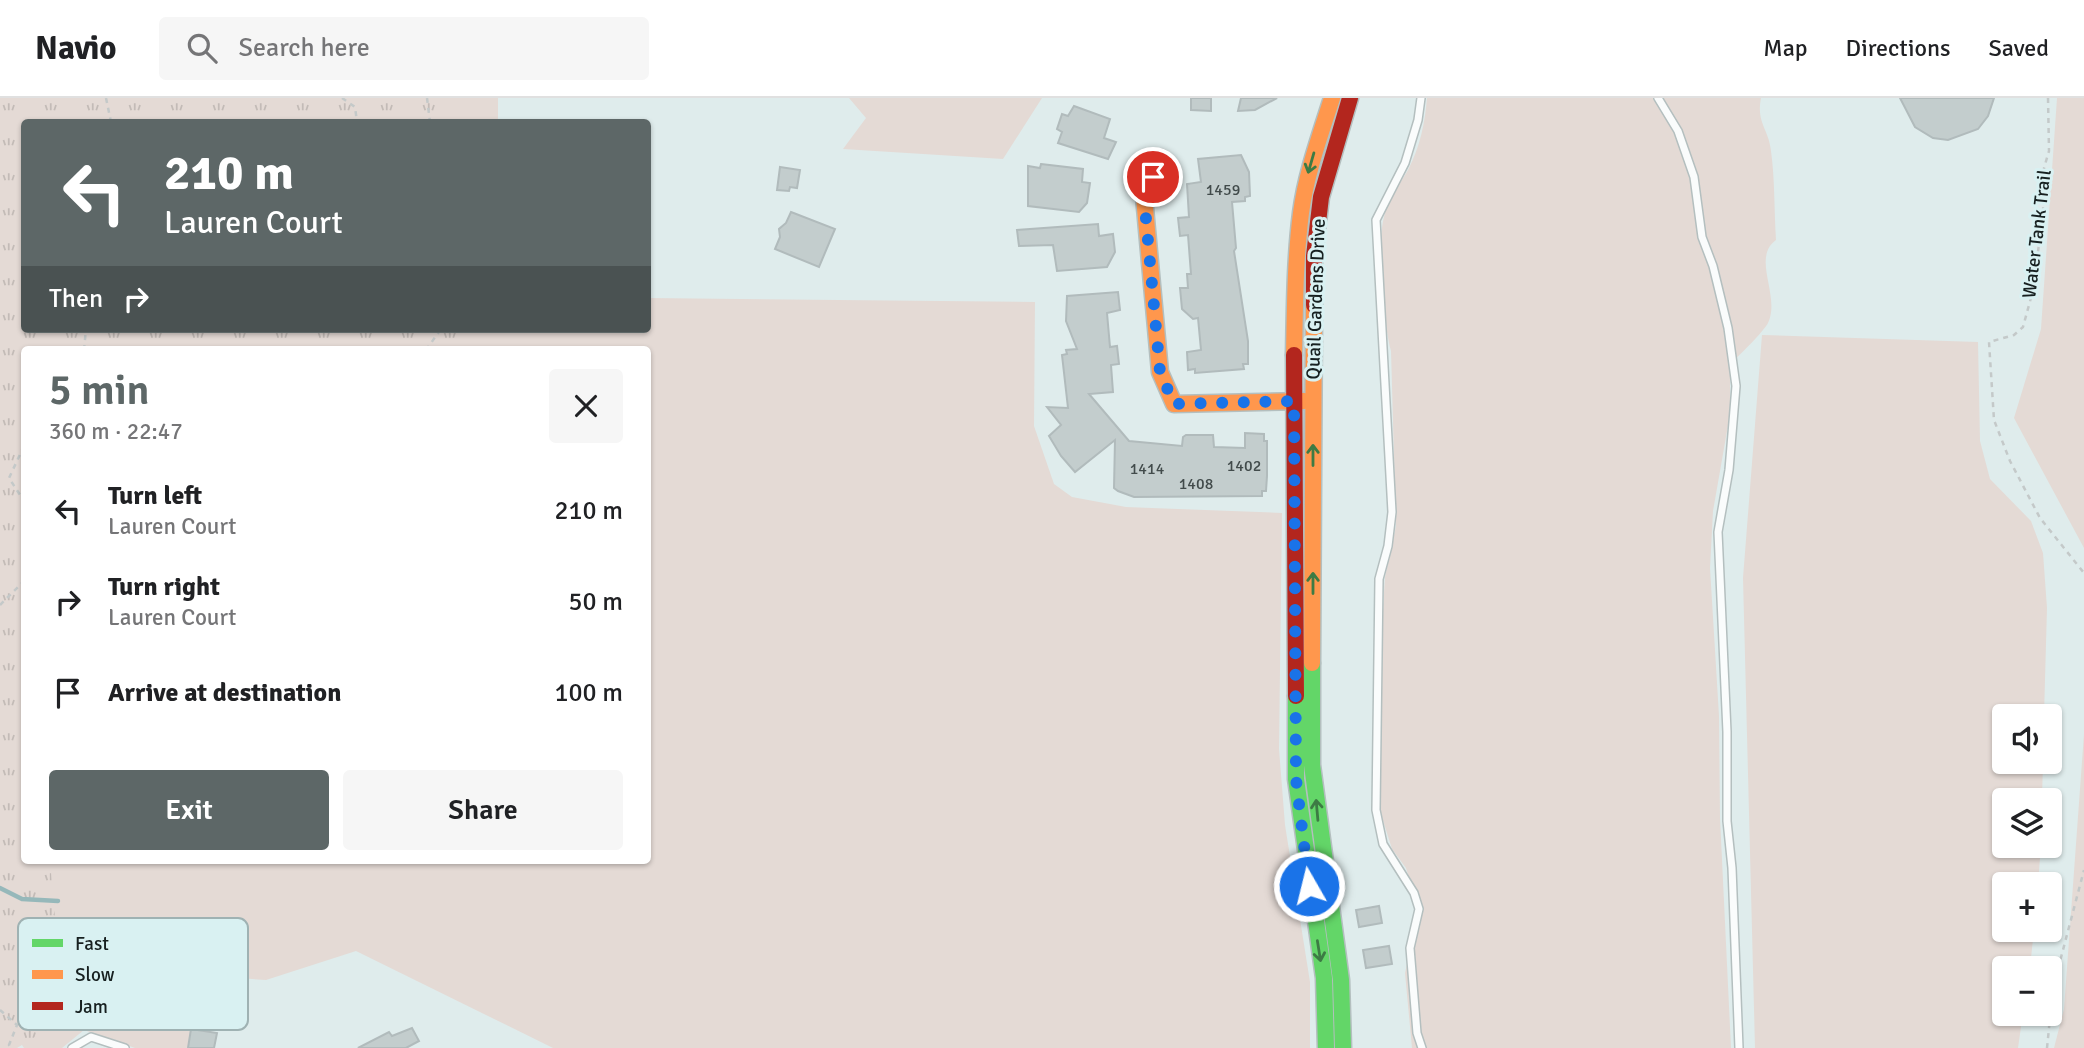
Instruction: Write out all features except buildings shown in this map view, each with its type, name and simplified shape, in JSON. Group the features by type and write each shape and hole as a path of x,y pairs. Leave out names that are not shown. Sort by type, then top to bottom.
{"main road":[{"name":"Quail Gardens Drive","path":"1326,1048 1324,978 1296,779 1294,401 1295,286 1301,212 1309,172 1332,98"},
{"name":"Quail Gardens Drive","path":"1343,1048 1341,980 1312,765 1314,401 1316,226 1330,158 1350,98"},
{"path":"1161,158 1144,197 1160,372 1174,404 1314,401"}],"lane":[{"path":"1421,98 1418,120 1405,163 1376,220 1392,512 1388,546 1379,579 1376,810 1383,844 1414,893 1419,909 1410,948 1417,1033 1422,1048"},
{"path":"1658,98 1678,131 1694,177 1702,237 1713,266 1736,386 1730,461 1718,532 1727,732 1727,821 1732,868 1739,1048"},
{"path":"72,1048 91,1037 125,1048"}],"path":[{"path":"106,98 110,119"},
{"path":"342,98 355,107 357,119"},
{"path":"427,98 430,119"},
{"name":"Water Tank Trail","path":"2048,98 2049,151 2044,168 2043,216 2032,294 2023,327 2014,335 1989,342 1989,374 1994,420 2010,461 2040,518 2084,573"},
{"path":"21,452 9,478 21,496"},
{"path":"0,605 21,584"},
{"path":"2047,1048 2053,988 2084,870"},
{"path":"0,1010 17,1025 9,1045 12,1048"}],"green space":[{"path":"0,98 498,98 498,119 21,119 21,333 651,333 651,298 1035,302 1034,426 1054,484 1072,497 1126,507 1282,513 1279,749 1285,825 1310,982 1310,1048 553,1048 356,951 266,980 248,979 248,918 18,918 18,1030 84,1030 62,1048 24,1048 22,1045 0,1048"},
{"path":"0,98 453,98 454,119 21,119 21,333 465,333 466,346 21,346 21,864 50,864 55,918 18,918 18,1030 46,1030 17,1048 0,1048"},
{"path":"849,98 1042,98 1003,159 843,149 866,118"},
{"path":"1427,98 1761,98 1760,114 1770,143 1774,184 1776,240 1766,257 1771,312 1766,327 1730,364 1730,414 1713,511 1710,568 1719,716 1720,818 1731,1048 1412,1048 1405,973 1419,911 1406,868 1392,849 1381,814 1378,691 1385,577 1396,526 1391,351 1385,319 1380,257 1387,207 1416,153"},
{"path":"2057,98 2084,98 2084,548 2014,418 2041,329"},
{"path":"1762,335 1978,342 1980,441 1990,479 2031,521 2043,553 2047,608 2044,704 1992,704 1992,774 2043,774 2042,788 1992,788 1992,858 2040,858 2039,872 1992,872 1992,942 2033,942 2031,956 1992,956 1992,1026 2021,1026 2018,1048 1755,1048 1743,578"},
{"path":"2084,734 2084,1048 2054,1048 2060,1026 2062,1026"},
{"path":"84,1030 190,1030 189,1048 135,1048"}],"waterway":[{"path":"0,888 22,899 58,901"}],"traffic: fast":[{"path":"1312,663 1312,765 1341,980 1343,1048"},
{"path":"1296,696 1296,779 1324,978 1326,1048"}],"traffic: slow":[{"path":"1294,355 1296,266 1303,198 1332,98"},
{"path":"1161,158 1144,197 1160,372 1174,404 1304,401"},
{"path":"1312,663 1314,305"}],"traffic: jam":[{"path":"1314,305 1314,256 1321,197 1350,98"},
{"path":"1294,355 1296,696"}],"route":[{"path":"1153,177 1144,197 1160,372 1174,404 1294,401 1296,779 1309,886"}]}
